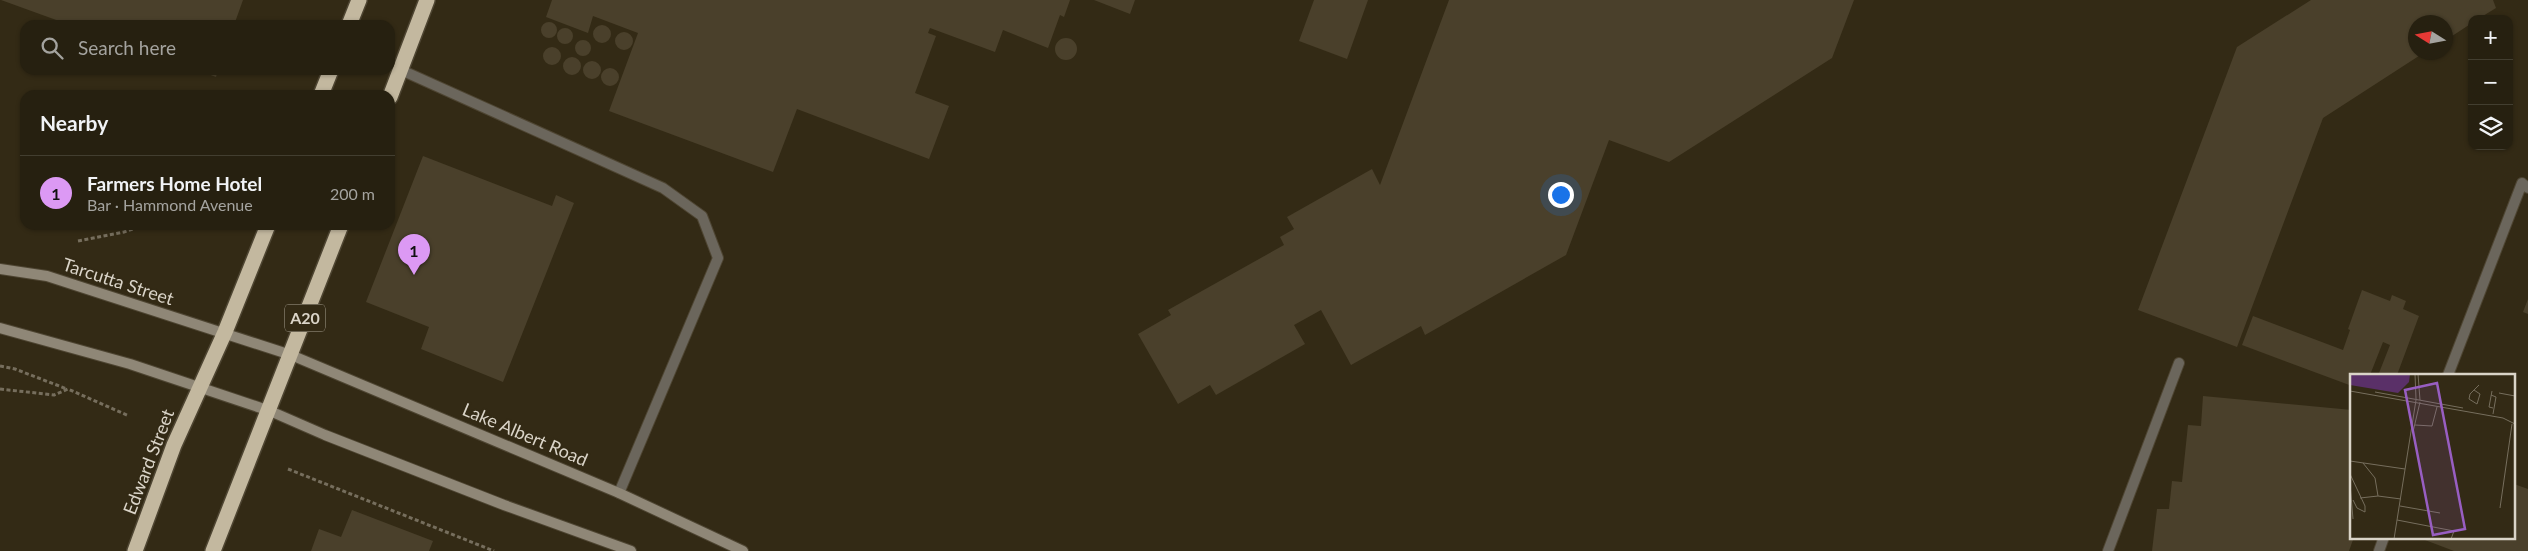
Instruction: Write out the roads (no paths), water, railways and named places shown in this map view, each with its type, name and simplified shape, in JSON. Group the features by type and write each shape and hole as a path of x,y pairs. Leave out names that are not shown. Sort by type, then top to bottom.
{"highway":[{"path":"351,20 359,0"},
{"path":"393,90 427,0"},
{"path":"322,90 329,75"},
{"name":"Edward Street","path":"135,551 174,445 225,332 266,230"},
{"name":"A20","path":"214,551 339,230"}],"main road":[{"name":"Tarcutta Street","path":"0,269 47,276 225,332 291,355"},
{"path":"0,328 130,364 270,411 325,435 504,505 631,551"},
{"name":"Lake Albert Road","path":"291,355 619,493 743,551"}],"lane":[{"path":"400,70 663,188 702,216 718,258 619,493"},
{"path":"2448,374 2522,184 2528,188"},
{"path":"2108,551 2179,363"},
{"path":"2379,551 2384,538"}],"place":[{"name":"Farmers Home Hotel","path":"414,275"}]}
